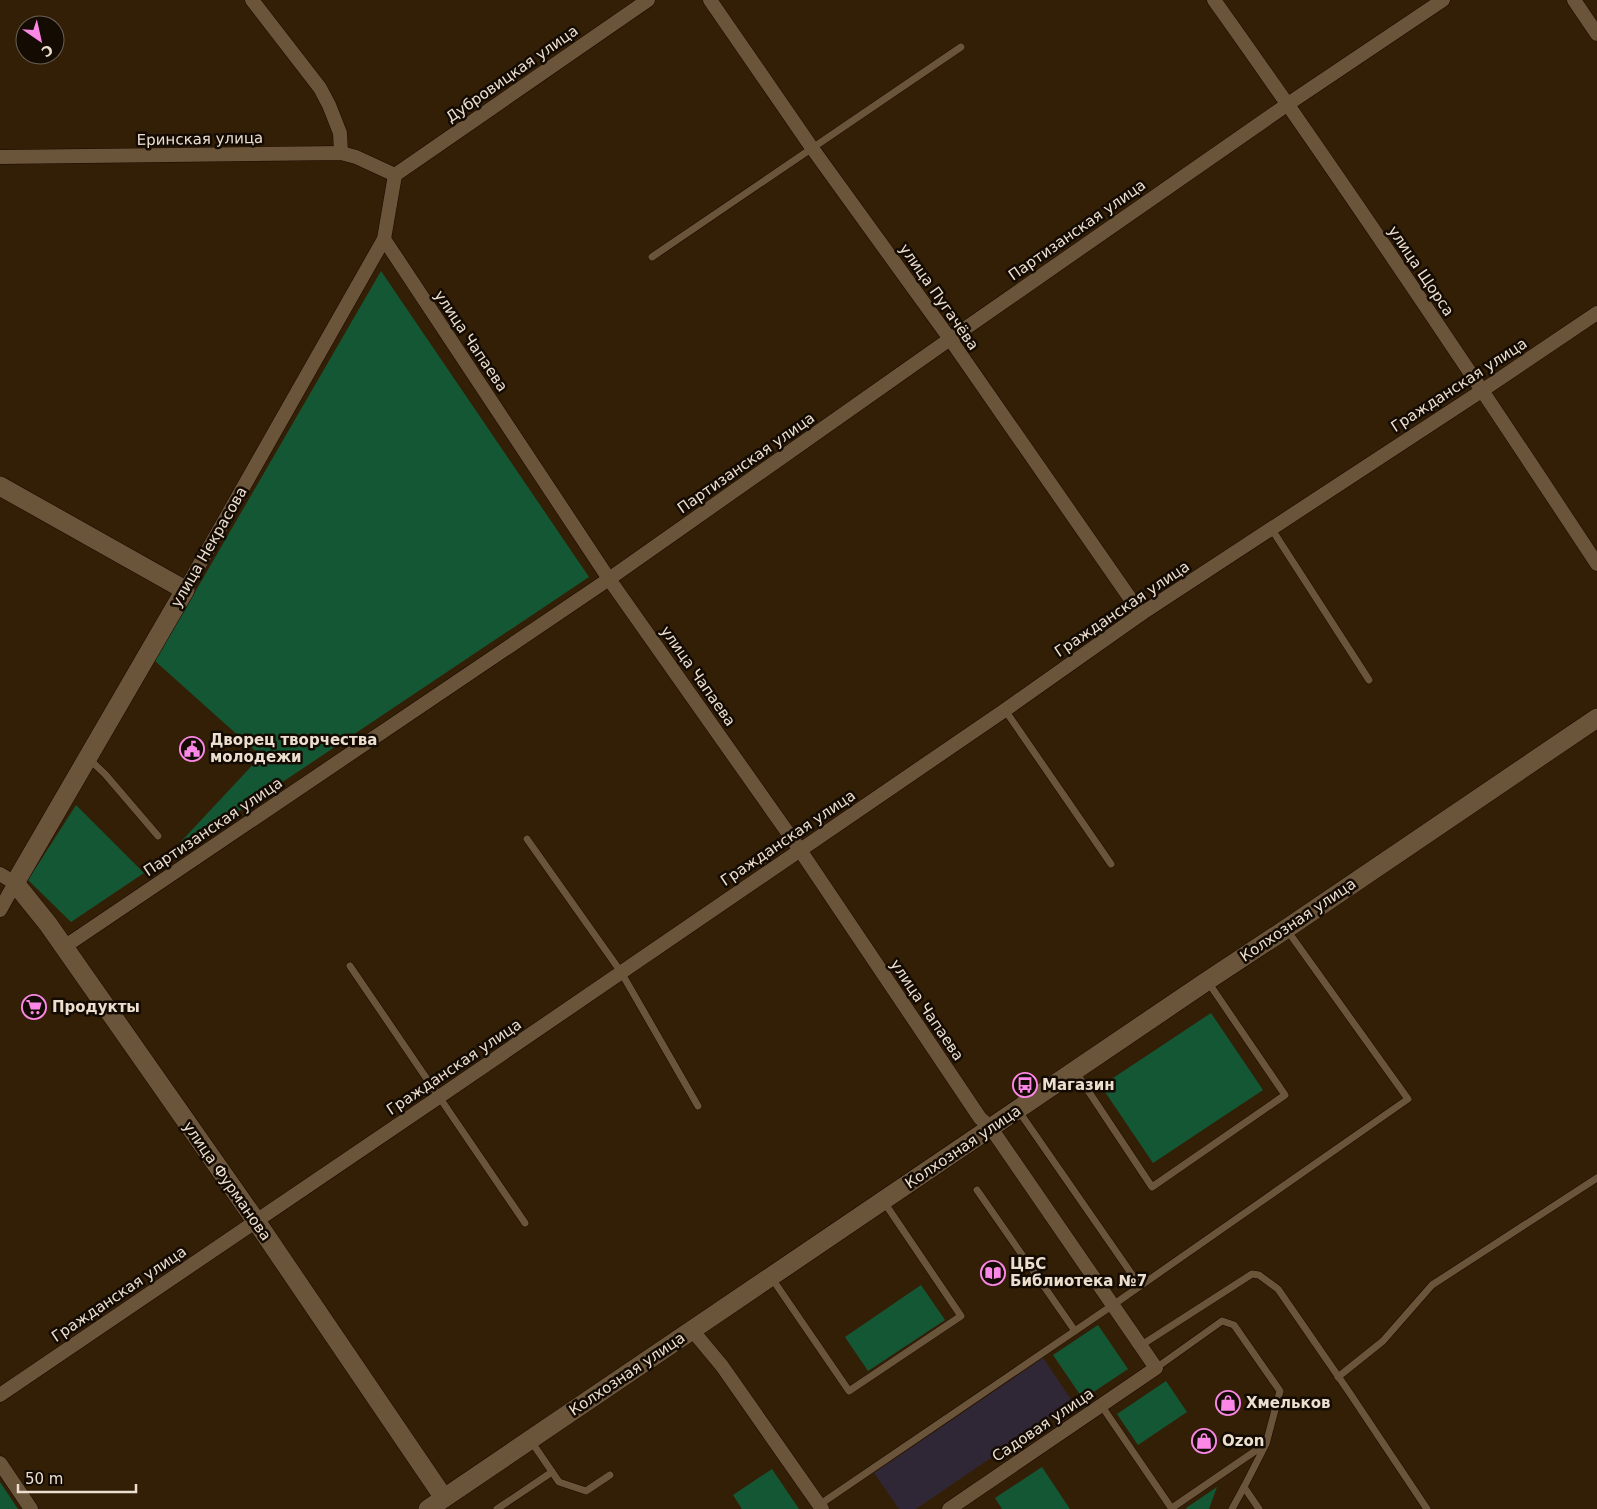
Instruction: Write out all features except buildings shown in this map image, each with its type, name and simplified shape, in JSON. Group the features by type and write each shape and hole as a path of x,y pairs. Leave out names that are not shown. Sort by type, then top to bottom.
{"street":[{"name":"Дубровицкая улица","path":"395,175 648,0"},
{"name":"улица Пугачёва","path":"710,0 812,148 950,339 1140,614"},
{"name":"улица Щорса","path":"1214,0 1288,104 1483,390 1597,564"},
{"name":"Партизанская улица","path":"64,947 610,579 1288,104 1443,0"},
{"path":"1574,0 1597,34"},
{"path":"254,1 320,88 340,133 341,153"},
{"name":"Еринская улица","path":"0,157 341,153 356,157 395,175"},
{"name":"улица Некрасова","path":"0,910 8,878 88,758 384,239 395,175"},
{"name":"улица Чапаева","path":"384,239 610,579 800,850 980,1118 991,1128 1156,1368"},
{"name":"Гражданская улица","path":"0,1395 1005,710 1140,614 1483,390 1597,313"},
{"path":"0,486 185,590"},
{"name":"Колхозная улица","path":"434,1506 1597,718"},
{"name":"улица Фурманова","path":"8,878 48,924 256,1221 434,1506"},
{"path":"692,1330 722,1366 820,1507"},
{"name":"Садовая улица","path":"949,1509 1156,1368"},
{"path":"0,1463 31,1509"}],"lane":[{"path":"652,257 961,47"},
{"path":"1270,528 1369,680"},
{"path":"1005,710 1111,864"},
{"path":"88,758 105,774 158,836"},
{"path":"527,839 621,972 698,1106"},
{"path":"820,1507 1113,1306 1408,1099 1286,929"},
{"path":"350,966 525,1223"},
{"path":"1075,1071 1152,1187 1285,1095 1208,981"},
{"path":"1018,1109 1140,1286"},
{"path":"1338,1377 1383,1342 1432,1285 1597,1178"},
{"path":"978,1190 1075,1331"},
{"path":"771,1277 849,1391 961,1316 883,1201"},
{"path":"1140,1346 1252,1274 1260,1275 1278,1289 1426,1509"},
{"path":"1156,1368 1222,1321 1234,1325 1280,1391 1266,1444 1232,1509"},
{"path":"1101,1405 1172,1509 1266,1444"},
{"path":"530,1440 559,1482 586,1491 610,1474"},
{"path":"497,1509 552,1472"},
{"path":"1244,1487 1259,1509"}],"shaded area":[{"path":"1043,1358 1073,1402 916,1509 899,1509 874,1473"}],"green space":[{"path":"381,271 589,577 160,864 261,756 155,661"},
{"path":"76,805 144,873 71,922 28,880"},
{"path":"1211,1013 1263,1090 1153,1163 1101,1086"},
{"path":"921,1285 945,1320 868,1371 845,1337"},
{"path":"1098,1325 1128,1369 1083,1399 1053,1355"},
{"path":"1166,1381 1187,1412 1138,1445 1117,1414"},
{"path":"1042,1467 1070,1509 1002,1509 995,1498"},
{"path":"772,1469 799,1509 742,1509 733,1495"},
{"path":"0,1482 18,1509 0,1509"},
{"path":"1217,1487 1209,1509 1186,1508"}],"place":[{"name":"Дворец творчества молодежи","path":"192,749"},
{"name":"Продукты","path":"34,1007"},
{"name":"Магазин","path":"1025,1085"},
{"name":"ЦБС Библиотека №7","path":"993,1273"},
{"name":"Хмельков","path":"1228,1403"},
{"name":"Ozon","path":"1204,1441"}]}
